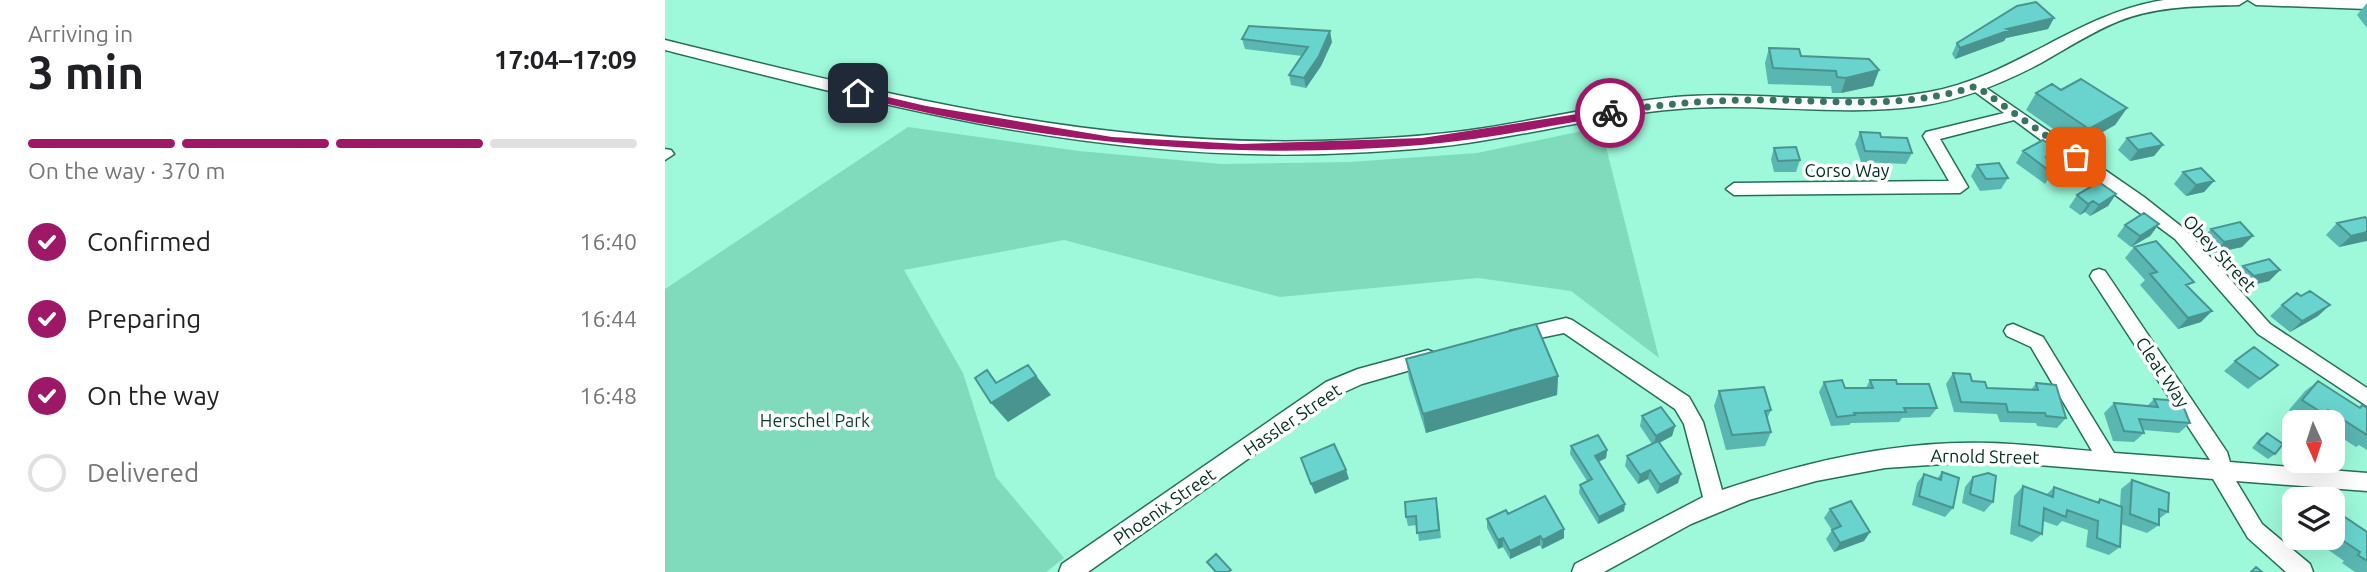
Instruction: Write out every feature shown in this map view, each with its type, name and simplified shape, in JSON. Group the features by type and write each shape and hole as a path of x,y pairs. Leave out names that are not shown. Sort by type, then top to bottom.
{"main road":[{"path":"665,45 926,109 1112,140 1188,146 1297,147 1422,142 1675,103 1762,100 1896,103 1935,97 1976,86 2019,67 2107,19 2164,2 2239,0"},
{"path":"2256,0 2367,4"}],"street":[{"name":"Obey Street","path":"1976,86 2138,201 2181,235 2264,329 2367,398"},
{"name":"Corso Way","path":"1734,188 1822,190 1960,187 1931,136 2002,120 2014,114"},
{"name":"Cleat Way","path":"2099,276 2220,458 2219,471 2255,531 2302,572"},
{"path":"1496,341 1566,325 1682,403 1693,422 1715,503"},
{"path":"2013,331 2037,342 2109,462"},
{"name":"Hassler Street","path":"1223,465 1333,388 1358,377 1447,353"},
{"name":"Arnold Street","path":"1583,572 1715,503 1797,476 1940,452 1989,452 2367,482"},
{"name":"Phoenix Street","path":"1070,572 1223,465"}],"green space":[{"name":"Herschel Park","path":"908,127 1079,151 1221,164 1349,162 1477,153 1601,127 1659,358 1571,291 1478,278 1280,297 1064,240 904,270 963,373 996,477 1064,558 1046,572 665,572 665,289"}],"building":[{"path":"2036,2 2054,18 2007,29 2010,30 1960,48 1957,43 2017,6"},
{"path":"1249,26 1330,31 1319,56 1304,78 1289,75 1308,47 1242,39"},
{"path":"1769,48 1799,49 1801,56 1869,59 1879,70 1846,78 1837,77 1836,71 1773,68"},
{"path":"2081,79 2127,108 2089,129 2036,93 2052,84 2061,90"},
{"path":"1860,132 1880,133 1881,137 1907,138 1912,153 1865,151"},
{"path":"2151,133 2163,145 2138,150 2127,138"},
{"path":"2043,140 2058,150 2046,157 2052,173 2023,151"},
{"path":"1796,147 1800,160 1778,161 1774,148"},
{"path":"1999,163 2008,178 1986,179 1977,165"},
{"path":"2201,168 2214,181 2196,185 2183,172"},
{"path":"2099,182 2116,194 2099,205 2093,201 2088,204 2077,195"},
{"path":"2144,213 2159,224 2140,236 2125,225"},
{"path":"2365,217 2367,232 2351,236 2337,223"},
{"path":"2240,222 2253,236 2224,242 2211,229"},
{"path":"2156,241 2194,282 2186,285 2212,311 2188,318 2150,274 2157,272 2134,247"},
{"path":"2269,259 2280,270 2254,276 2243,266"},
{"path":"2310,291 2330,305 2302,321 2282,305 2297,293 2301,296"},
{"path":"1536,324 1558,376 1423,414 1406,359"},
{"path":"2254,347 2278,365 2260,379 2235,361"},
{"path":"1028,365 1036,376 991,403 975,378 987,370 996,383"},
{"path":"1953,373 1970,374 1972,381 1985,382 1987,388 2038,390 2036,383 2056,385 2066,418 2046,416 2045,413 2008,412 2006,404 1961,402"},
{"path":"1842,380 1845,388 1873,388 1870,380 1896,380 1897,384 1929,384 1937,408 1904,408 1906,412 1854,413 1855,415 1837,417 1824,382"},
{"path":"2318,381 2360,408 2362,405 2367,408 2367,435 2345,421 2345,410 2318,410 2302,400"},
{"path":"1764,387 1771,410 1765,411 1771,432 1732,435 1719,391"},
{"path":"2154,399 2181,401 2190,423 2139,419 2144,433 2124,431 2114,403 2158,407"},
{"path":"1661,407 1675,426 1656,436 1642,416"},
{"path":"2267,433 2282,445 2275,454 2258,443"},
{"path":"1598,435 1607,450 1595,456 1625,504 1599,517 1580,485 1592,479 1571,446"},
{"path":"1658,441 1681,474 1660,485 1650,470 1640,475 1627,456"},
{"path":"1334,444 1346,470 1311,484 1301,458"},
{"path":"1942,472 1959,478 1953,508 1919,496 1924,474 1941,480"},
{"path":"1988,473 1996,476 1993,502 1970,494 1973,477"},
{"path":"2132,480 2169,493 2168,512 2159,509 2159,525 2130,514"},
{"path":"2023,486 2053,497 2054,487 2099,503 2100,499 2122,507 2120,547 2097,538 2098,521 2067,510 2066,517 2044,508 2042,534 2019,525"},
{"path":"1545,496 1564,529 1543,540 1540,536 1510,551 1503,538 1498,540 1487,519 1506,510 1508,514"},
{"path":"1436,498 1439,530 1417,533 1416,516 1406,517 1405,502"},
{"path":"1851,501 1870,532 1840,543 1832,530 1841,526 1830,509"},
{"path":"2345,517 2367,532 2367,561 2358,555 2360,552 2345,542"},
{"path":"1216,554 1231,570 1216,572 1207,562"}],"way so far":[{"path":"1610,113 1717,100 1896,103 1955,93 1976,86 2076,157"}],"route":[{"path":"858,93 926,109 1112,140 1241,148 1422,142 1475,136 1610,113"}]}
